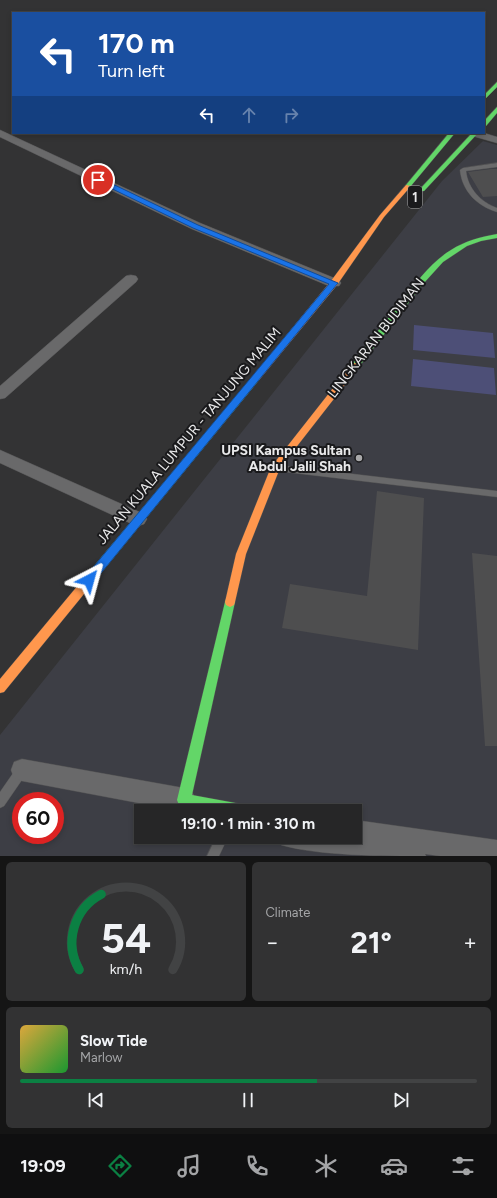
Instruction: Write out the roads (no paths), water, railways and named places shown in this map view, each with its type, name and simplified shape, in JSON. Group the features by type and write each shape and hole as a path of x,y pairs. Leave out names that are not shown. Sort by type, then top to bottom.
{"main road":[{"path":"485,97 497,84"},
{"path":"485,124 497,109"},
{"name":"JALAN KUALA LUMPUR - TANJUNG MALIM","path":"0,688 334,283 351,256 382,216 451,134"},
{"name":"1","path":"415,198 473,134"},
{"name":"JALAN KUALA LUMPUR - TANJUNG MALIM","path":"351,256 387,226"},
{"name":"LINGKARAN BUDIMAN","path":"184,800 241,554 276,467 433,266 456,248 482,237 497,236"},
{"path":"184,800 203,804"}],"street":[{"path":"485,125 497,129"},
{"path":"0,133 196,226 334,283"},
{"path":"477,134 497,140"},
{"path":"0,394 131,279"},
{"path":"0,456 138,519"},
{"path":"22,770 184,800"},
{"path":"362,833 497,852"},
{"path":"335,844 414,856"}],"lane":[{"path":"497,165 462,170 463,177 478,201 486,207 497,210"},
{"path":"276,467 497,494"},
{"path":"0,802 22,770"},
{"path":"213,856 219,844"}],"place":[{"name":"UPSI Kampus Sultan Abdul Jalil Shah","path":"359,458"}]}
